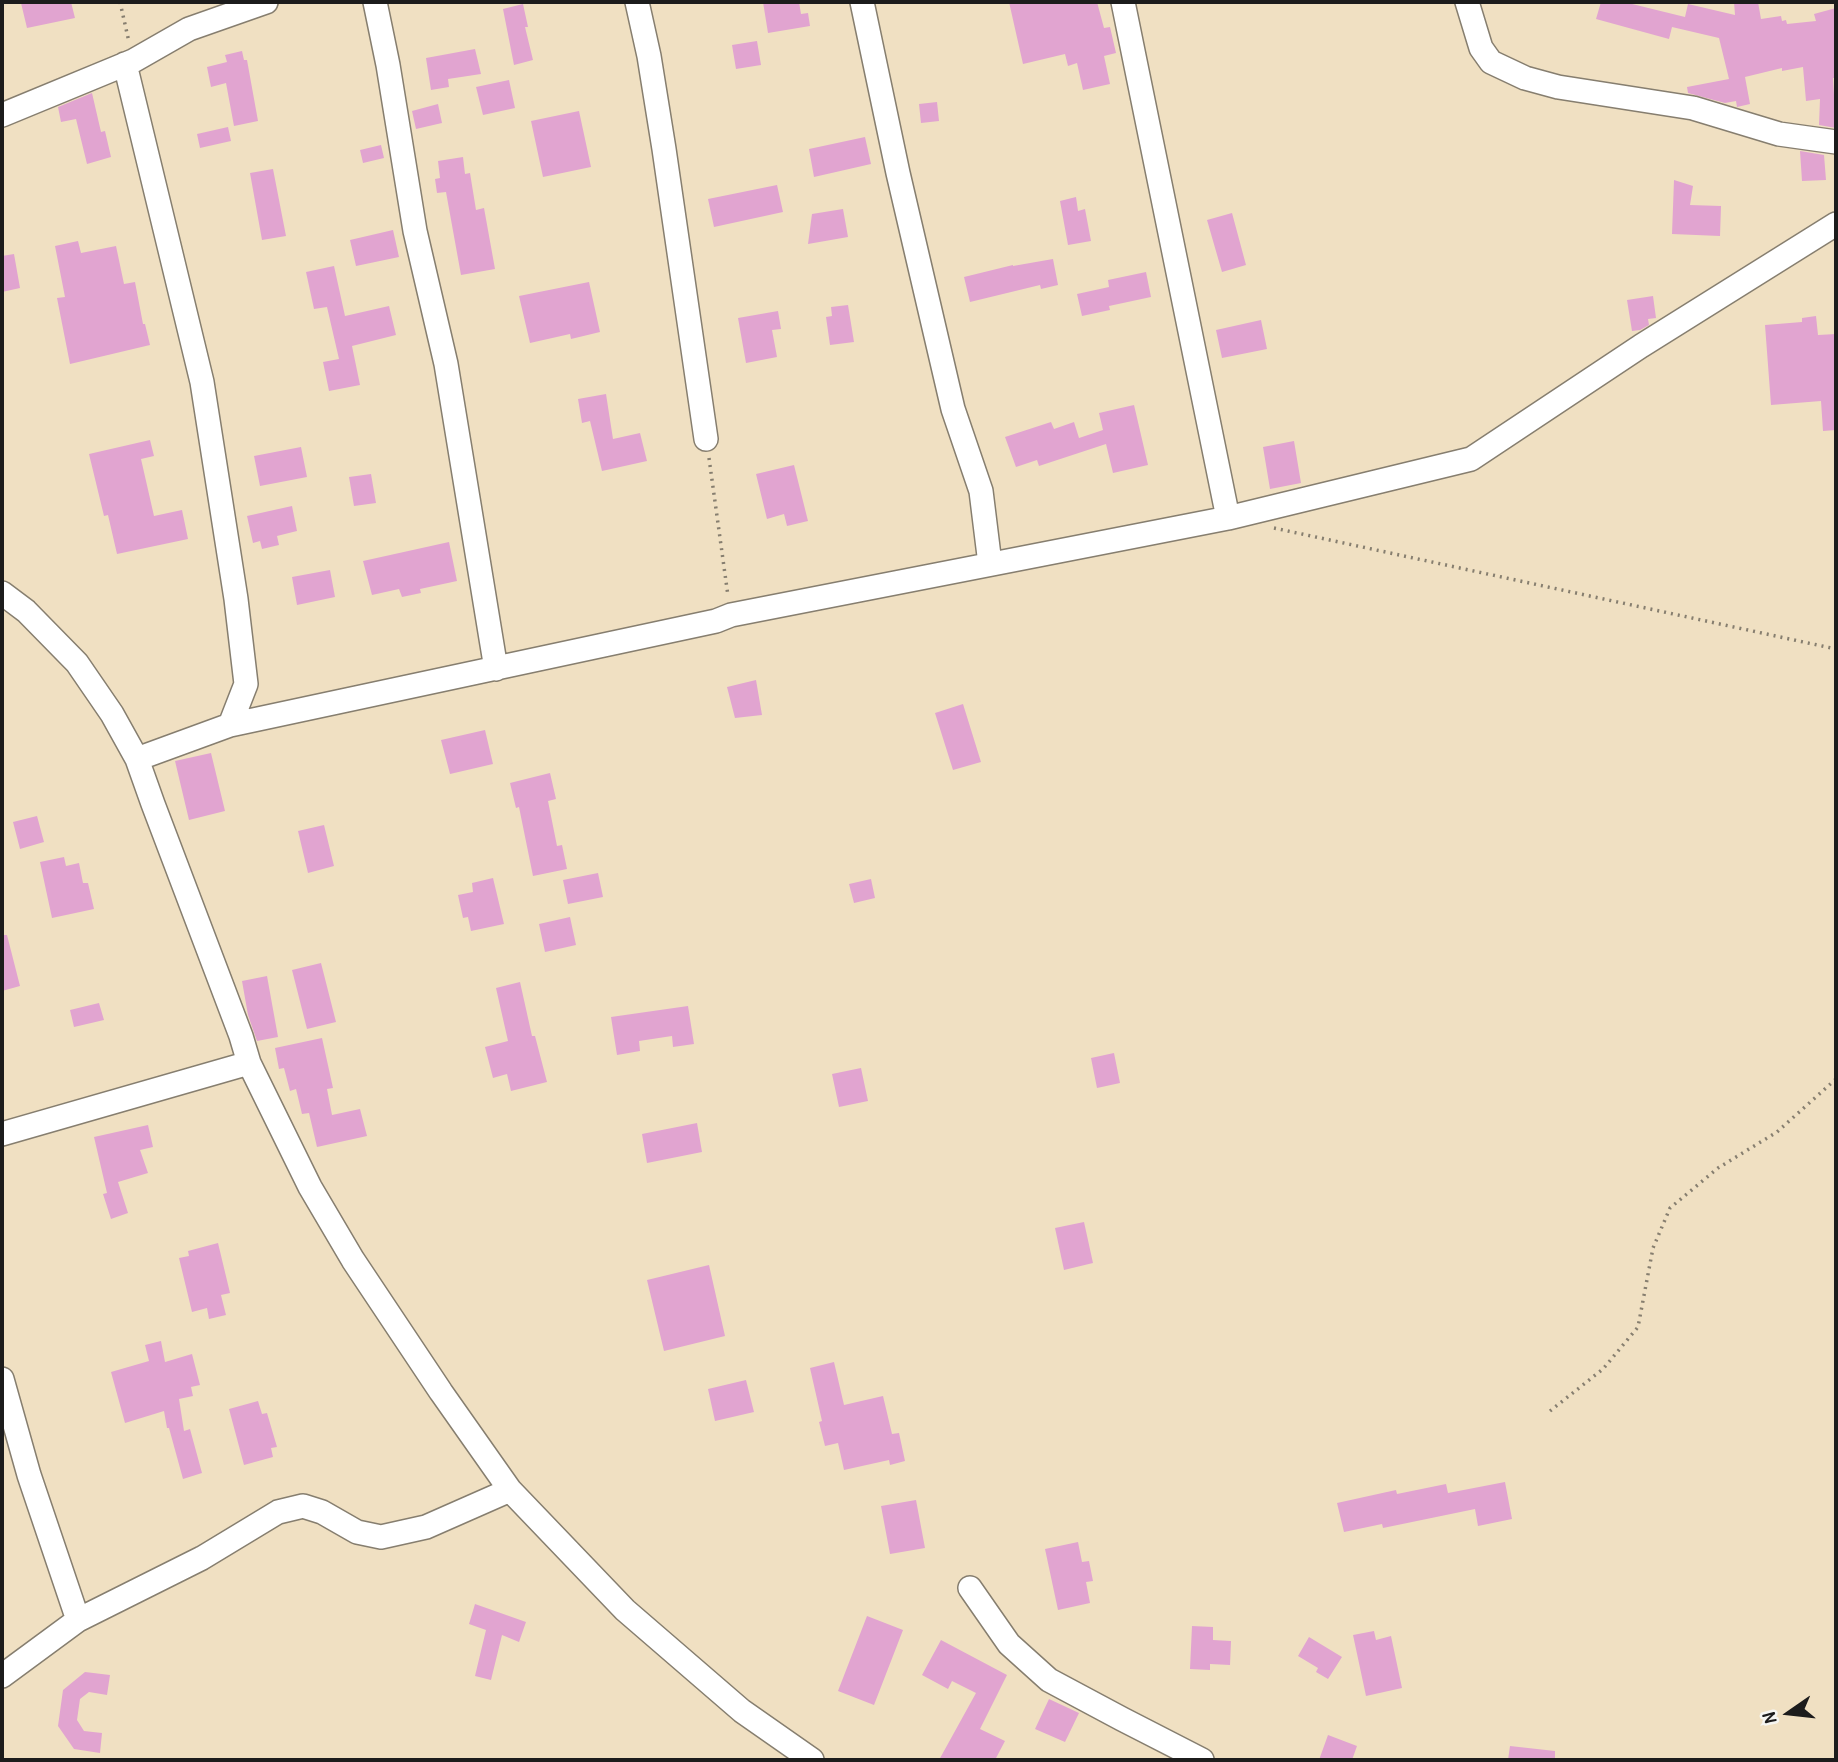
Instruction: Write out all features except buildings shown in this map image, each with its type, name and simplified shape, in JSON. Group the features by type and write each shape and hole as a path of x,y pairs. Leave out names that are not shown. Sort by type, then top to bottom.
{"street":[{"path":"2,115 129,63 189,29 266,2"},
{"path":"375,2 415,231 446,364 496,669"},
{"path":"637,2 664,149 706,439"},
{"path":"862,2 898,173 953,409 981,491 990,564"},
{"path":"1123,2 1228,518"},
{"path":"1466,2 1481,48 1491,62 1525,78 1558,87 1693,108 1779,134 1836,142"},
{"path":"129,63 202,382 236,599 246,684 230,725"},
{"path":"137,759 230,725 716,621 731,615 1228,518 1471,459 1641,346 1836,223"},
{"path":"2,593 26,611 77,663 112,714 137,759 241,1035 249,1063 310,1187 352,1260 509,1490 625,1611 742,1711 812,1760"},
{"path":"2,1135 249,1063"},
{"path":"2,1378 29,1475 78,1620"},
{"path":"2,1676 78,1620 202,1558 278,1512 303,1506 323,1511 357,1532 381,1536 426,1527 509,1490"},
{"path":"970,1588 1009,1644 1049,1680 1202,1760"}],"path":[{"path":"120,2 129,63"},
{"path":"706,439 731,615"},
{"path":"1268,527 1836,649"},
{"path":"1550,1411 1603,1369 1638,1327 1653,1248 1670,1208 1718,1168 1777,1132 1836,1079"}]}
